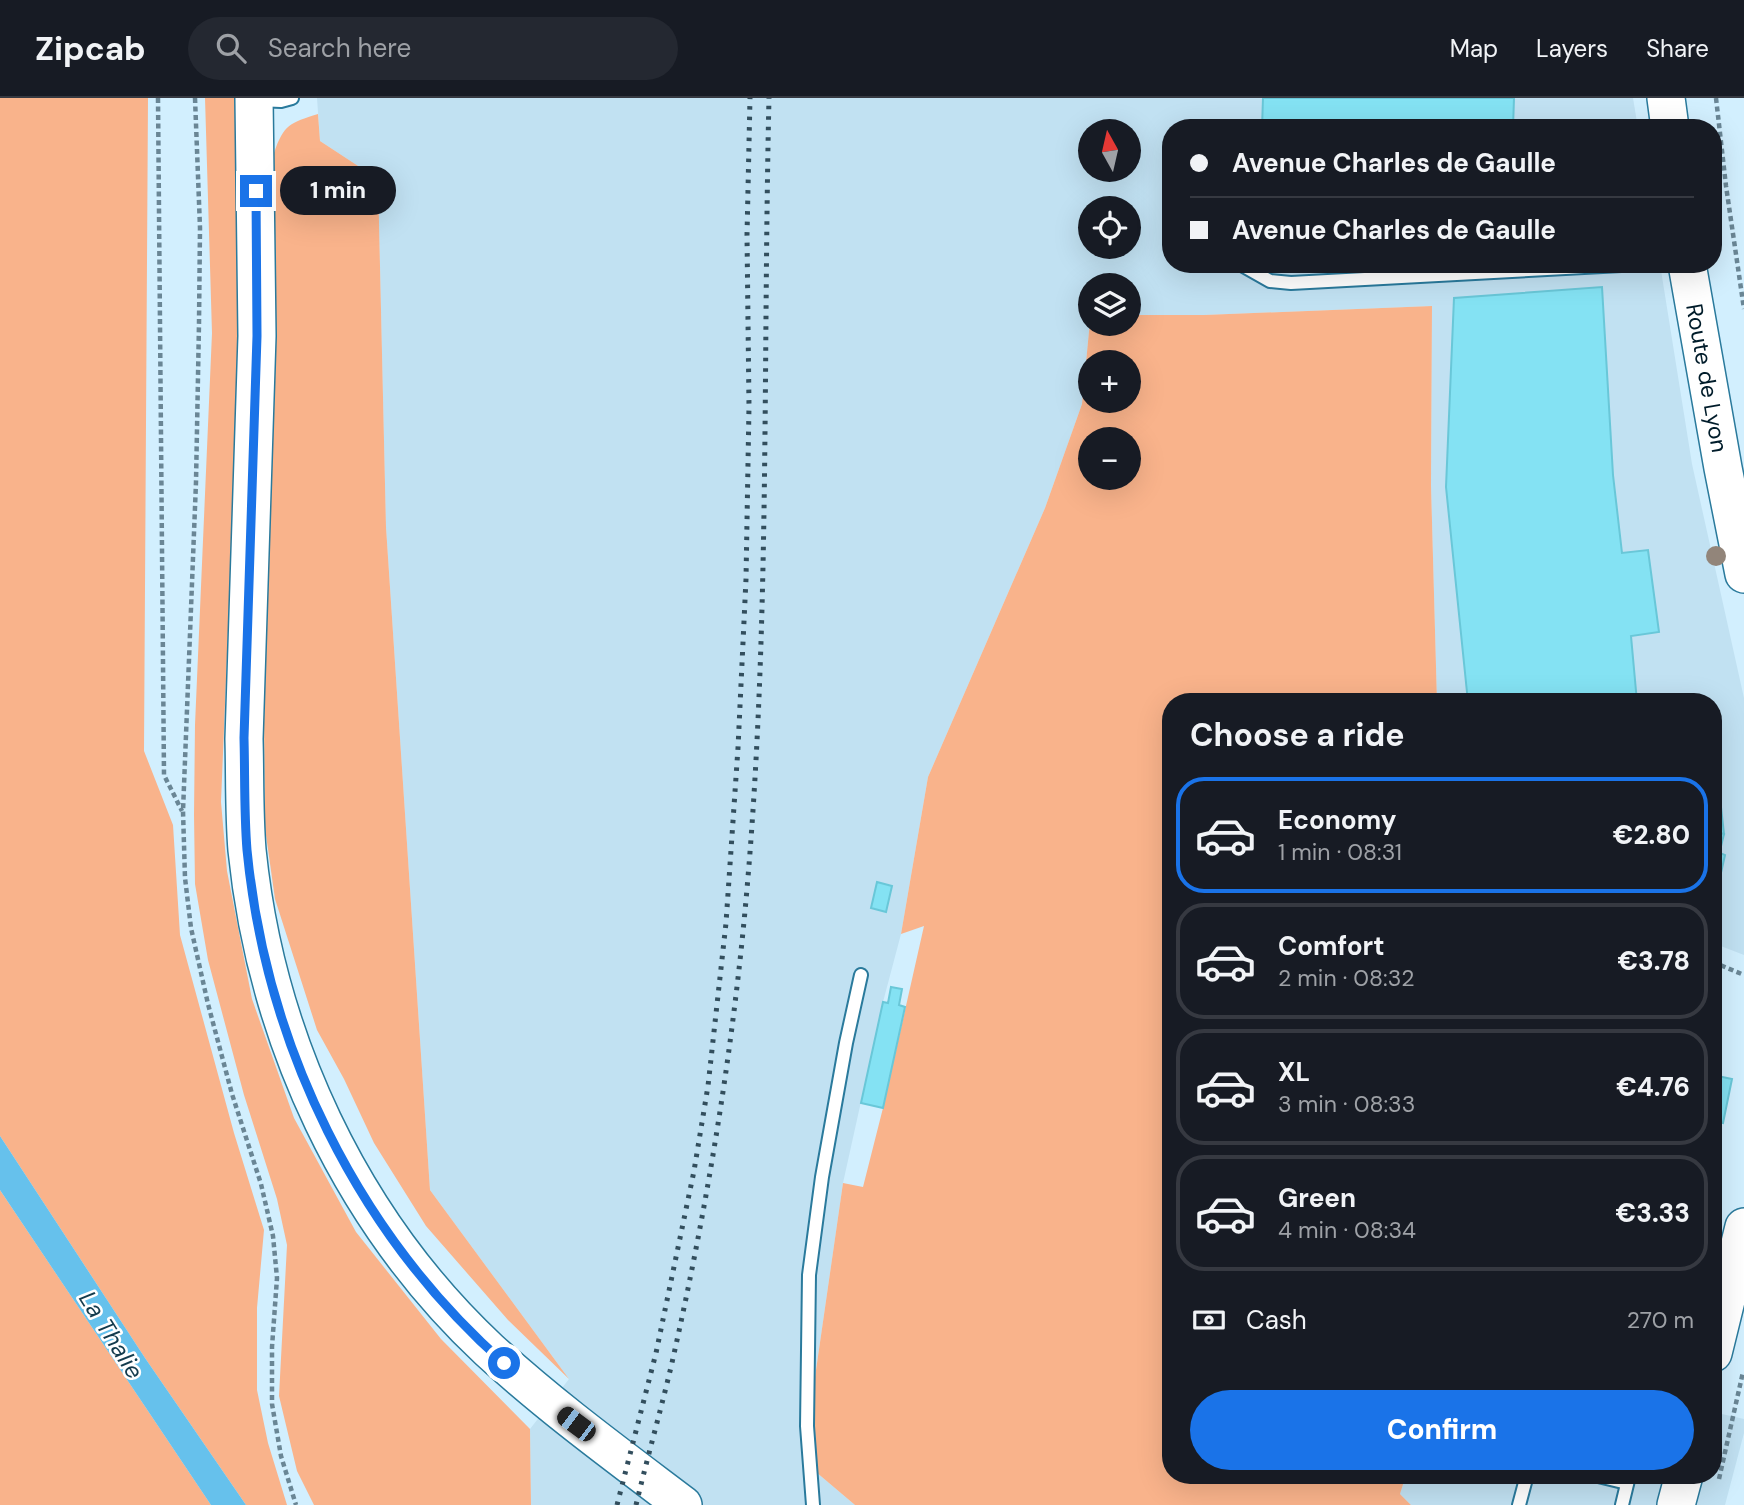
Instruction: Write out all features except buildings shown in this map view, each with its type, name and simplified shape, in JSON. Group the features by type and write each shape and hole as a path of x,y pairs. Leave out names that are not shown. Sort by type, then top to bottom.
{"main road":[{"path":"1666,98 1669,119"},
{"path":"254,99 257,336 244,738 245,801 253,895 276,1001 295,1058 320,1116 376,1216 406,1257 436,1294 487,1348 555,1408 683,1505"},
{"name":"Route de Lyon","path":"1689,273 1744,574"},
{"path":"1722,1316 1744,1227"},
{"path":"1676,1505 1695,1484"}],"lane":[{"path":"254,99 281,101 292,98"},
{"path":"1256,273 1270,281 1291,284 1483,273"},
{"path":"813,1505 807,1426 809,1275 822,1177 861,975"},
{"path":"1519,1505 1525,1484"},
{"path":"1622,1505 1627,1484"}],"path":[{"path":"158,98 164,775 183,811"},
{"path":"195,98 200,228 199,336 183,811 184,878 191,928 208,1004 232,1094 261,1184 273,1236 277,1278 272,1347 272,1404 281,1456 296,1505"},
{"path":"1716,98 1718,119"},
{"path":"1722,151 1744,309"},
{"path":"1722,966 1744,975"},
{"path":"1722,1424 1744,1367"}],"shaded area":[{"path":"0,98 148,98 144,751 173,825 180,935 234,1133 264,1230 257,1308 257,1390 268,1443 287,1505 246,1505 145,1358 0,1136"},
{"path":"205,98 236,98 241,312 221,802 227,871 252,999 294,1118 356,1232 441,1339 530,1429 531,1505 314,1505 297,1471 279,1396 287,1245 277,1199 244,1095 208,960 195,884 195,725 212,333"},
{"path":"317,98 1633,98 1636,119 1162,119 1162,273 1661,273 1692,464 1744,698 1744,955 1722,946 1722,693 1437,693 1431,485 1432,306 1141,315 1141,273 1078,273 1078,336 1089,336 1087,350 1078,350 1079,413 1045,508 928,777 901,934 883,1002 843,1183 814,1384 816,1472 855,1505 531,1505 530,1429 569,1379 430,1190 386,527 378,179 320,141"},
{"path":"318,114 320,141 378,179 386,527 430,1190 569,1379 508,1320 426,1226 374,1143 317,1030 275,899 265,828 264,723 274,153 281,136 289,126"},
{"path":"1432,306 1431,485 1437,693 1162,693 1162,1484 1403,1484 1400,1494 1411,1505 855,1505 816,1472 814,1384 843,1183 863,1187 924,926 901,934 928,777 1045,508 1079,413 1141,413 1141,350 1087,350 1089,336 1141,336 1141,315"},
{"path":"0,1190 211,1505 0,1505"},
{"path":"1722,1414 1744,1419 1744,1433 1725,1505 1411,1505 1400,1494 1403,1484 1722,1484"}],"water":[{"name":"La Thalie","path":"0,1136 145,1358 246,1505 211,1505 0,1190"}],"railway":[{"path":"617,1505 656,1353 694,1171 708,1086 726,923 746,579 750,98"},
{"path":"636,1505 671,1367 708,1182 730,1042 747,883 760,660 769,98"}],"route":[{"path":"256,191 257,336 244,738 247,848 264,954 295,1058 347,1169 406,1257 436,1294 504,1363"}]}
